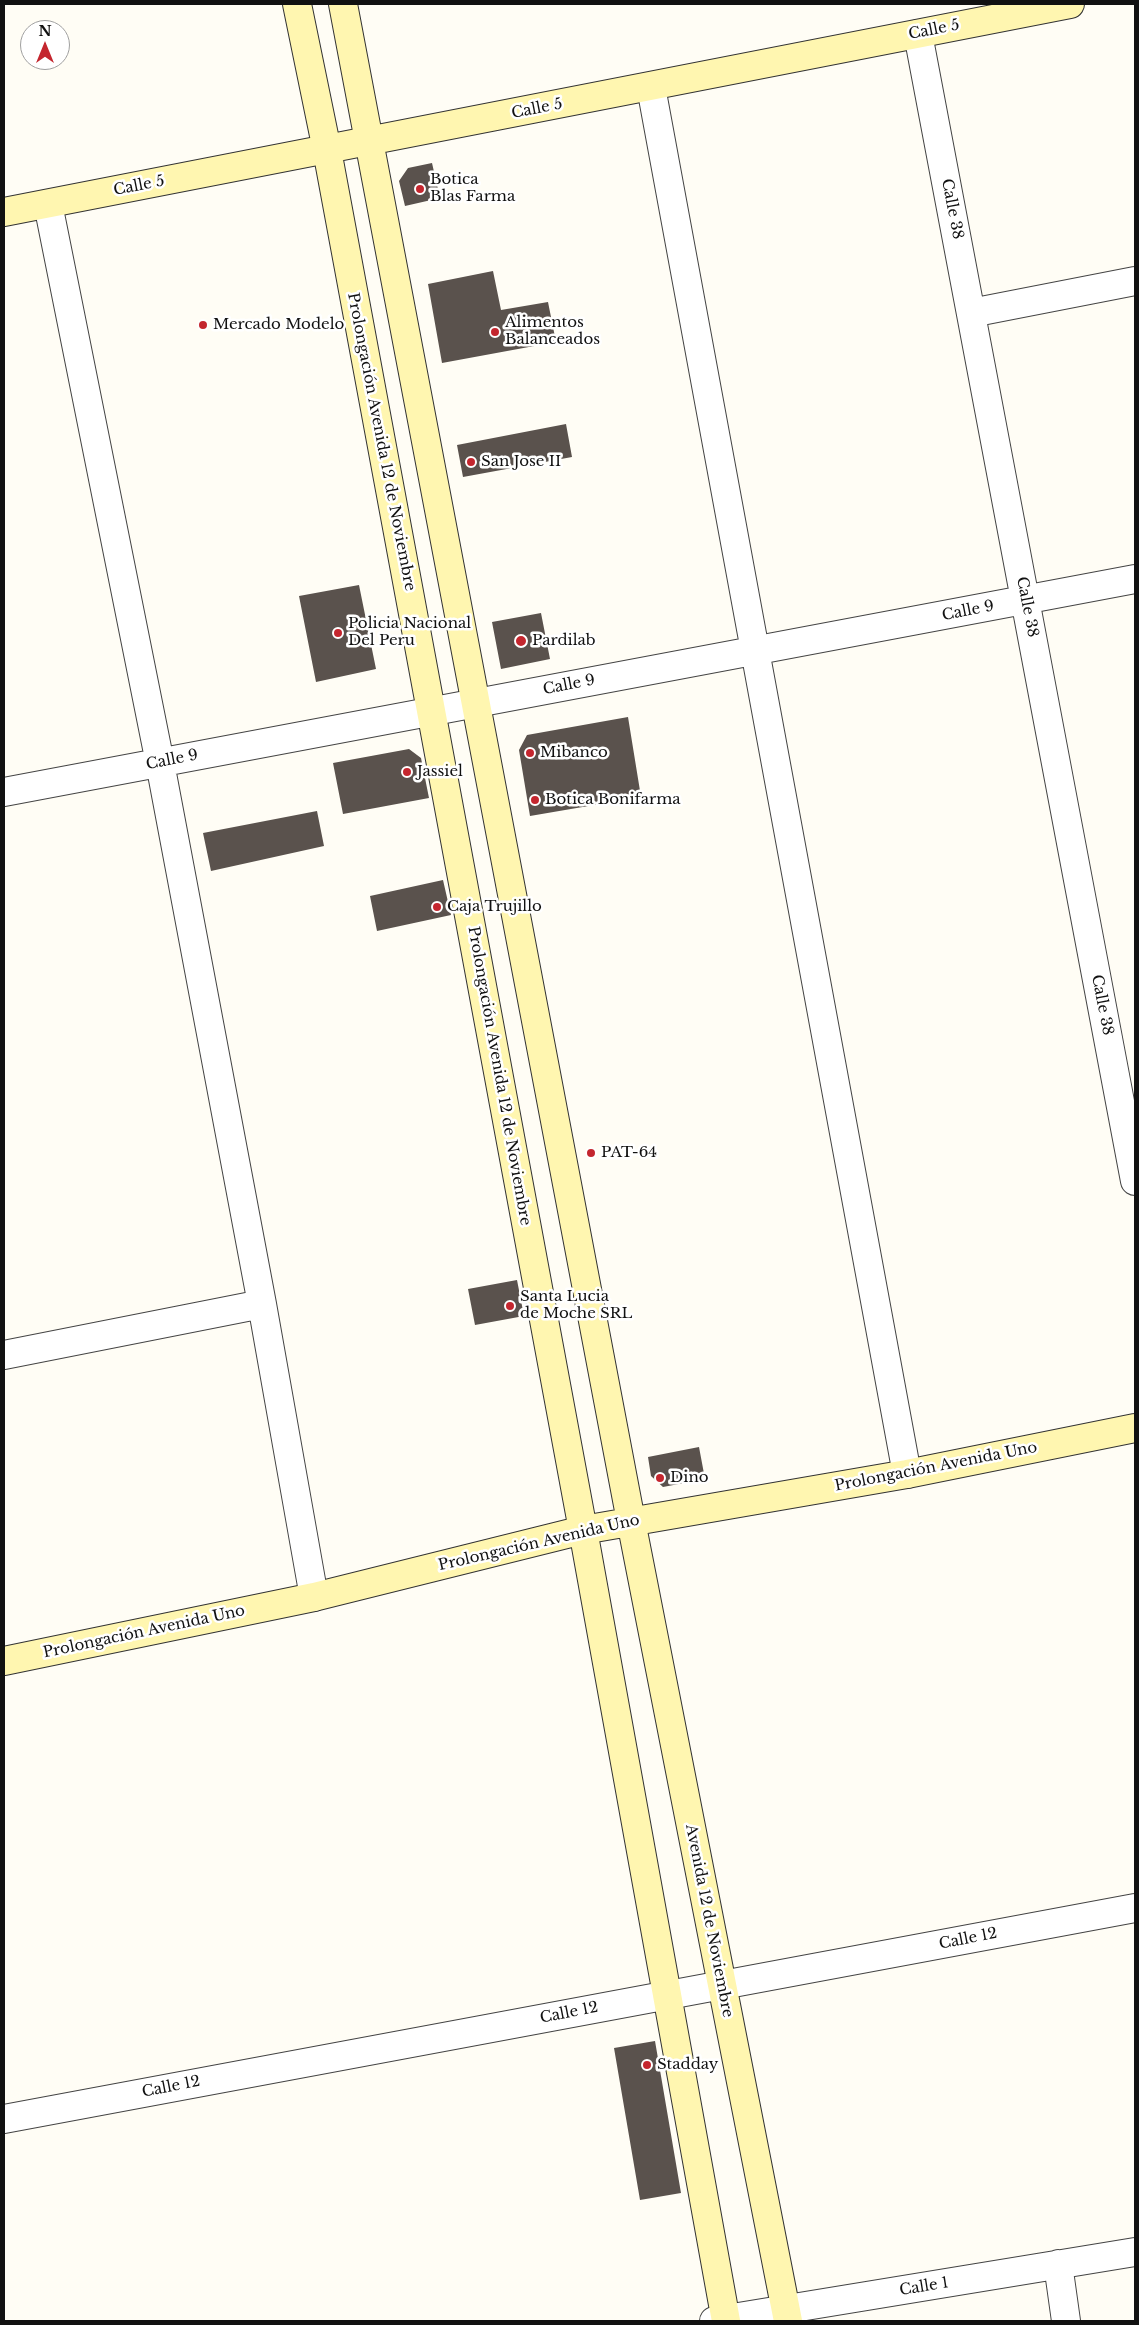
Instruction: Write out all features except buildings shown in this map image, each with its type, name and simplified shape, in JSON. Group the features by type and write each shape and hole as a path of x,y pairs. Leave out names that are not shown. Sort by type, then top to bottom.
{"main road":[{"name":"Prolongación Avenida 12 de Noviembre","path":"297,4 327,150 582,1530"},
{"path":"343,4 631,1522"},
{"name":"Calle 5","path":"4,212 1070,4"},
{"name":"Prolongación Avenida Uno","path":"4,1661 314,1597 582,1530 907,1474 1135,1428"},
{"name":"Avenida 12 de Noviembre","path":"631,1522 787,2315"},
{"path":"582,1530 666,1995 721,2321"}],"street":[{"name":"Calle 38","path":"918,34 1135,1181"},
{"path":"650,87 907,1474"},
{"path":"48,204 160,763 262,1304 314,1597"},
{"path":"971,313 1135,281"},
{"name":"Calle 9","path":"4,792 1135,579"},
{"path":"4,1355 262,1304"},
{"name":"Calle 12","path":"4,2119 1135,1908"},
{"name":"Calle 1","path":"721,2321 787,2315 1058,2264 1135,2252"},
{"path":"1058,2264 1066,2321"}],"place":[{"name":"Botica Blas Farma","path":"420,189"},
{"name":"Mercado Modelo","path":"203,325"},
{"name":"Alimentos Balanceados","path":"495,332"},
{"name":"San Jose II","path":"471,462"},
{"name":"Policia Nacional Del Peru","path":"338,633"},
{"name":"Pardilab","path":"521,641"},
{"name":"Mibanco","path":"530,753"},
{"name":"Jassiel","path":"407,772"},
{"name":"Botica Bonifarma","path":"535,800"},
{"name":"Caja Trujillo","path":"437,907"},
{"name":"PAT-64","path":"591,1153"},
{"name":"Santa Lucia de Moche SRL","path":"510,1306"},
{"name":"Dino","path":"660,1478"},
{"name":"Stadday","path":"647,2065"}]}
